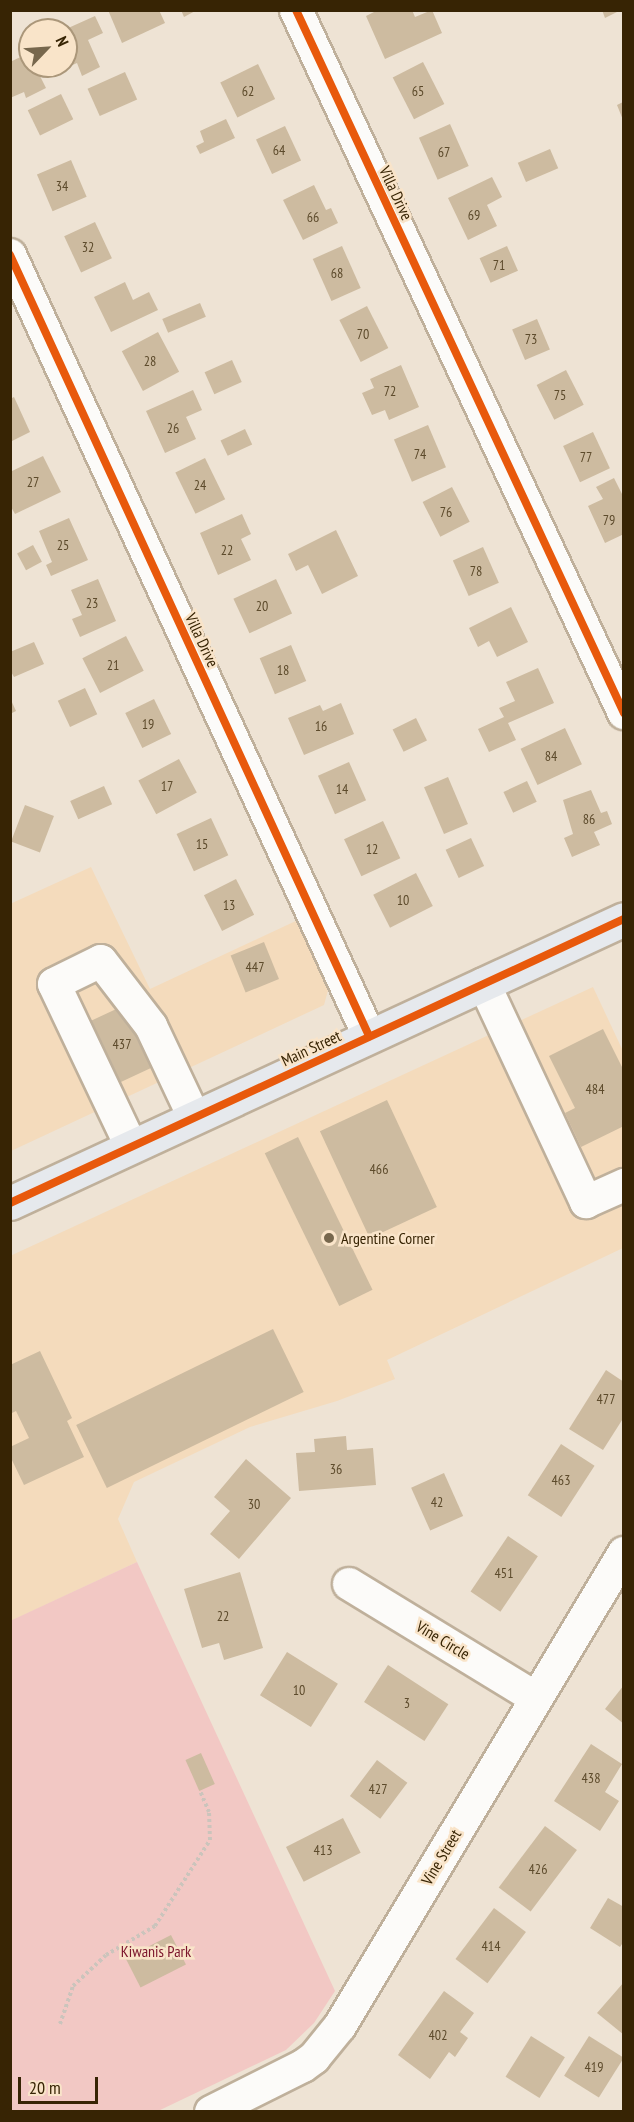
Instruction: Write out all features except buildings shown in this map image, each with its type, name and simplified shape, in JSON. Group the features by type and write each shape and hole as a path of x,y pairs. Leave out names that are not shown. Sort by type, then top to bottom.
{"main road":[{"name":"Main Street","path":"10,1203 624,919"}],"street":[{"name":"Villa Drive","path":"296,10 624,713"},
{"name":"Villa Drive","path":"10,255 369,1036"},
{"path":"131,1146 54,984 101,961 151,1026 194,1117"},
{"path":"484,984 586,1202 624,1185"},
{"name":"Vine Street","path":"211,2112 291,2074 314,2058 330,2038 624,1553"},
{"name":"Vine Circle","path":"349,1584 536,1698"}],"path":[{"path":"60,2024 73,1986 106,1955 155,1926 210,1840 209,1812 200,1791"}],"shaded area":[{"path":"91,867 150,989 300,919 330,983 324,1005 11,1151 10,904"},
{"path":"593,987 623,1051 623,1248 387,1360 395,1379 337,1401 250,1427 134,1482 118,1519 137,1562 11,1621 10,1256"}],"green space":[{"name":"Kiwanis Park","path":"137,1562 335,1991 314,2023 286,2050 158,2111 11,2111 10,1621"}],"cycle path":[{"path":"296,10 624,713"},
{"path":"10,255 369,1036"},
{"path":"10,1203 624,919"}],"place":[{"name":"Argentine Corner","path":"329,1238"}]}
